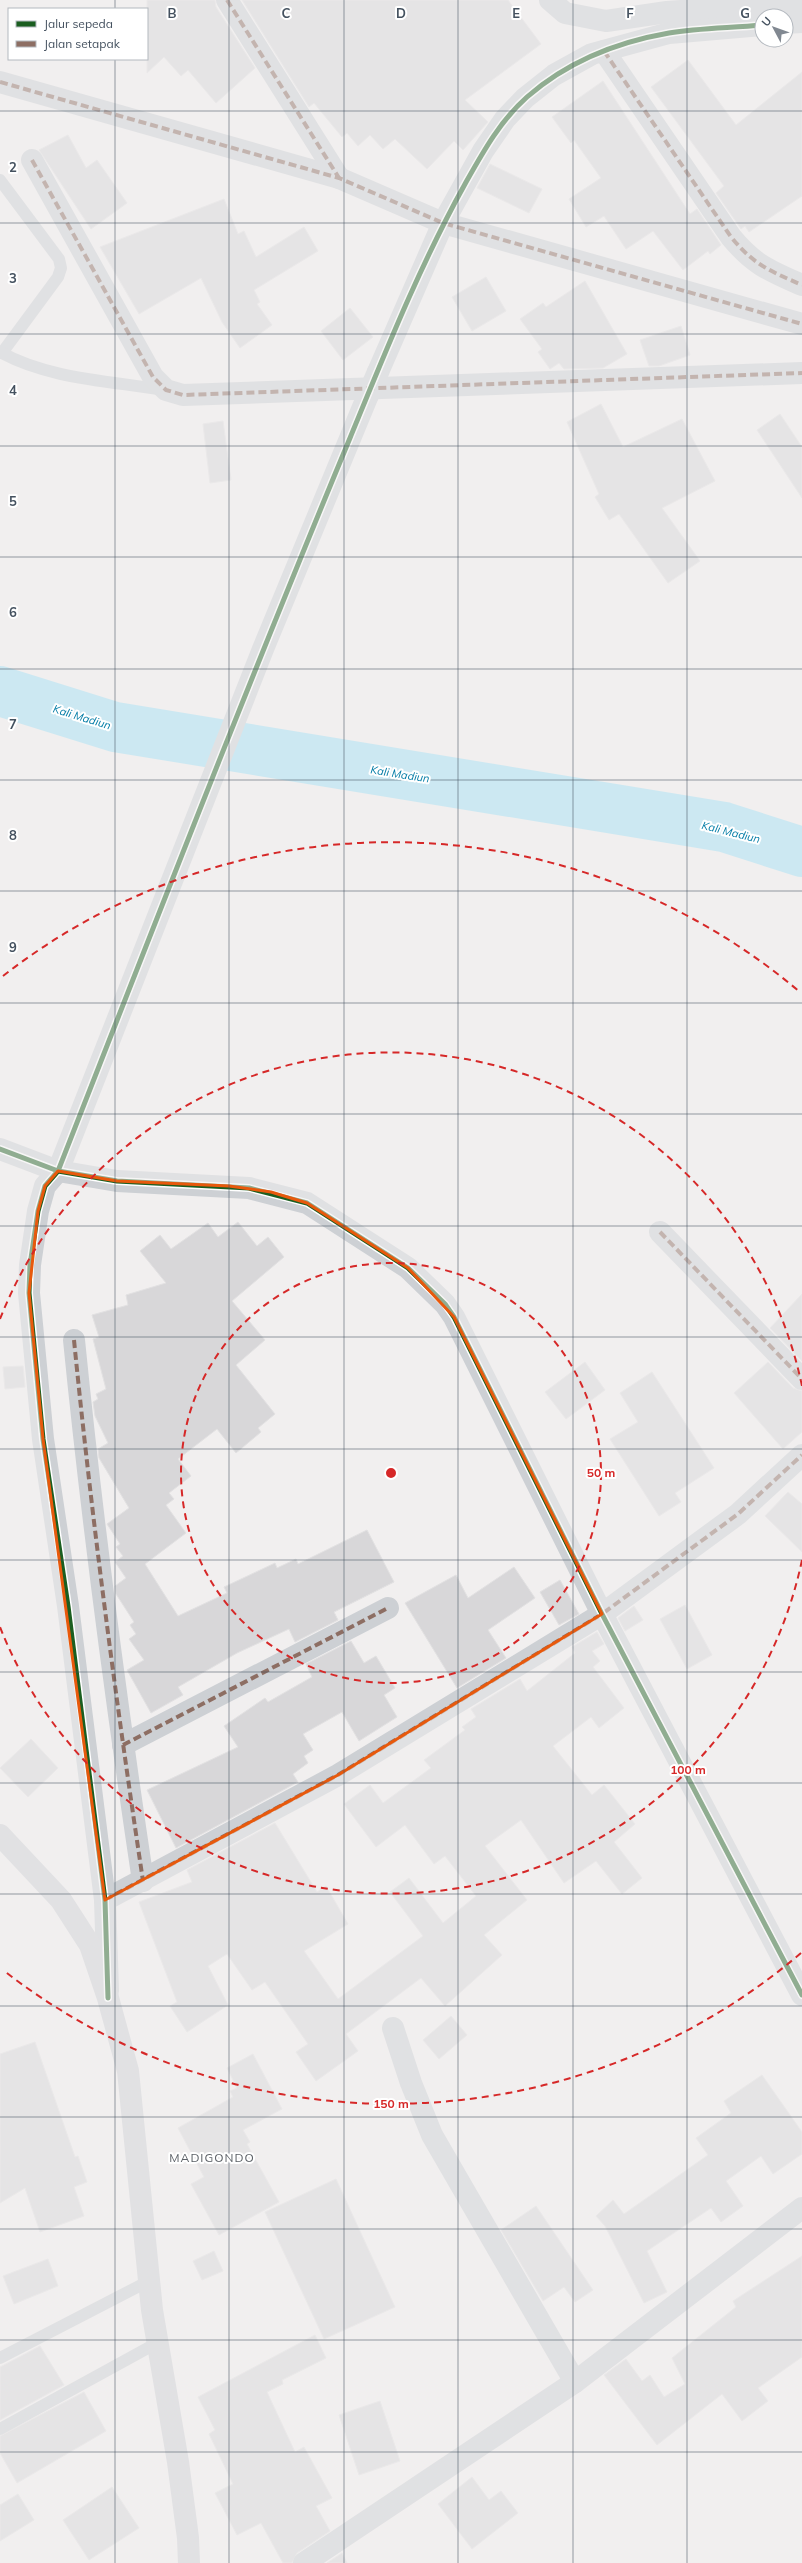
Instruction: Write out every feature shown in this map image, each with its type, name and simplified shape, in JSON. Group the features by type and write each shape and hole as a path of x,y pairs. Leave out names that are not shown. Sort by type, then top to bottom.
{"main road":[{"path":"0,1835 61,1900 90,1945 108,1998 128,2070 149,2281 157,2343 178,2462 188,2538 189,2563"}],"street":[{"path":"227,0 339,178"},
{"path":"550,0 565,12 581,18 606,21 695,5 802,2"},
{"path":"108,1998 105,1900 68,1606 43,1439 29,1293 30,1265 38,1211 45,1186 58,1171 263,649 368,395 443,223 484,151 505,119 525,98 554,75 592,54 669,33 754,27"},
{"path":"604,51 732,237 748,257 770,271 802,285"},
{"path":"0,82 339,178 443,223 802,324"},
{"path":"32,160 152,377 166,390 183,395 802,373"},
{"path":"0,1149 58,1171 117,1181 229,1186 271,1192 307,1203 408,1268 445,1304 454,1317 602,1614 802,1995"},
{"path":"660,1232 802,1380"},
{"path":"74,1340 83,1433 123,1745 143,1881"},
{"path":"105,1900 143,1881 338,1775 602,1614 738,1514 802,1455"},
{"path":"123,1745 388,1608"},
{"path":"393,2028 411,2083 432,2135 575,2382"},
{"path":"304,2563 575,2382 802,2208"}],"lane":[{"path":"0,180 59,259 62,268 58,277 1,353 19,362 67,374 166,390"},
{"path":"0,2358 149,2281"},
{"path":"0,2429 157,2343"}],"highlighted area":[{"path":"58,1171 117,1181 229,1186 271,1192 307,1203 408,1268 454,1317 602,1614 338,1775 105,1900 43,1439 29,1293 38,1211 45,1186"}],"building":[{"path":"147,0 215,0 216,7 255,68 216,103 188,70 181,76 164,57 147,73"},
{"path":"242,0 508,0 541,44 465,100 488,122 463,150 454,141 427,169 395,139 383,149 370,135 358,146 347,133 342,137 314,103 309,107"},
{"path":"688,60 736,125 802,72 802,196 749,232 745,226 741,229 716,193 724,186 651,87"},
{"path":"603,81 690,214 697,209 721,245 710,254 708,251 683,270 653,231 626,249 604,216 586,227 569,199 601,178 574,140 571,143 552,117"},
{"path":"68,135 86,168 97,160 127,203 91,229 39,150"},
{"path":"490,164 542,189 529,213 477,188"},
{"path":"224,199 238,234 244,231 256,257 304,227 318,251 254,290 260,302 257,304 272,325 240,348 222,322 201,278 139,314 100,247"},
{"path":"486,277 506,311 472,331 452,297"},
{"path":"585,281 627,354 603,368 564,369 559,363 550,369 538,352 542,349 520,319 543,303 546,307"},
{"path":"350,308 373,337 343,360 321,331"},
{"path":"681,326 690,355 659,366 649,366 640,340"},
{"path":"601,404 623,447 682,419 715,481 662,508 700,561 668,583 619,514 609,520 595,497 599,494 567,422"},
{"path":"780,414 802,447 802,498 757,430"},
{"path":"223,421 231,480 210,483 203,424"},
{"path":"238,1222 257,1246 268,1237 284,1257 232,1301 265,1340 236,1365 275,1414 258,1428 261,1432 236,1453 217,1429 178,1459 191,1476 169,1493 174,1499 166,1505 186,1533 145,1564 178,1616 227,1593 224,1587 275,1563 277,1568 296,1559 298,1564 367,1530 394,1582 334,1612 338,1620 295,1642 289,1629 237,1653 178,1687 183,1695 151,1713 127,1670 144,1660 129,1639 136,1634 130,1625 134,1622 116,1594 115,1586 126,1578 115,1562 123,1556 116,1547 120,1544 107,1524 129,1508 99,1458 98,1449 108,1443 95,1416 93,1402 98,1399 96,1394 106,1389 93,1339 99,1337 92,1315 128,1305 126,1295 166,1283 140,1251 160,1235 171,1249 208,1223 218,1237"},
{"path":"802,1294 802,1361 770,1328"},
{"path":"585,1362 605,1390 566,1419 545,1392"},
{"path":"768,1362 793,1388 802,1391 802,1432 783,1449 734,1393"},
{"path":"23,1366 25,1387 5,1389 3,1367"},
{"path":"652,1372 714,1468 675,1493 681,1502 659,1516 610,1439 638,1422 620,1393"},
{"path":"788,1492 802,1504 802,1552 765,1516"},
{"path":"514,1567 535,1598 488,1630 506,1658 457,1688 405,1603 456,1575 468,1598"},
{"path":"560,1580 579,1614 559,1625 540,1592"},
{"path":"685,1605 712,1655 687,1669 660,1619"},
{"path":"634,1606 643,1620 625,1631 618,1618"},
{"path":"597,1632 604,1644 592,1651 600,1661 593,1667 624,1708 599,1728 591,1717 553,1746 592,1795 604,1785 635,1824 614,1842 642,1878 622,1894 596,1861 564,1883 521,1820 485,1846 527,1900 484,1935 502,1955 445,2006 421,1978 346,2034 358,2051 316,2081 296,2052 308,2044 265,1982 252,1990 227,1954 208,1966 228,2005 187,2032 170,2006 177,2002 139,1902 192,1882 187,1870 275,1823 317,1892 326,1886 348,1924 304,1951 338,1999 423,1936 390,1892 409,1878 443,1923 476,1896 445,1856 434,1864 405,1825 376,1847 344,1804 370,1785 383,1803 431,1768 424,1760 465,1730 462,1727 476,1717 471,1709 520,1679 527,1691 575,1653 572,1647"},
{"path":"351,1641 364,1663 376,1656 395,1688 384,1695 397,1717 359,1741 342,1712 303,1734 313,1750 304,1756 308,1763 293,1774 298,1782 176,1848 147,1790 238,1747 224,1726 265,1698 268,1702 312,1677 306,1664"},
{"path":"31,1739 58,1768 28,1797 0,1768"},
{"path":"451,2016 467,2035 439,2059 423,2040"},
{"path":"35,2042 75,2157 78,2156 87,2182 74,2187 84,2216 40,2232 25,2188 0,2203 0,2054"},
{"path":"253,2054 282,2109 243,2130 250,2142 247,2144 279,2202 219,2235 191,2184 204,2177 178,2128 233,2097 230,2091 237,2088 227,2068"},
{"path":"762,2075 802,2132 802,2154 773,2174 761,2156 726,2181 743,2206 721,2222 711,2208 647,2251 667,2292 644,2303 605,2226 596,2216 613,2200 624,2214 708,2155 696,2138 731,2113 724,2101"},
{"path":"336,2179 395,2307 324,2339 265,2212"},
{"path":"536,2206 593,2290 575,2302 564,2287 543,2301 501,2230"},
{"path":"214,2251 223,2271 202,2280 193,2261"},
{"path":"802,2256 802,2357 758,2388 768,2401 742,2421 722,2394 657,2445 604,2375 626,2359 642,2381 650,2375 664,2397 685,2384 672,2358 736,2307 733,2301"},
{"path":"48,2259 58,2286 14,2304 3,2276"},
{"path":"315,2335 326,2358 282,2380 283,2384 267,2392 295,2452 304,2447 332,2498 316,2506 330,2531 297,2553 292,2563 283,2563 261,2523 237,2535 215,2493 233,2484 209,2434 215,2430 198,2397"},
{"path":"40,2346 64,2385 0,2420 0,2367"},
{"path":"84,2392 106,2431 17,2483 0,2453 0,2436"},
{"path":"380,2401 400,2461 359,2475 339,2415"},
{"path":"472,2477 489,2500 501,2491 518,2513 472,2549 438,2504"},
{"path":"112,2487 139,2528 89,2560 63,2520"},
{"path":"18,2494 34,2520 0,2541 0,2505"},
{"path":"342,2553 347,2563 327,2563"}],"waterway":[{"name":"Kali Madiun","path":"0,691 115,727 724,827 802,852"}],"marked path":[{"path":"227,0 339,178"},
{"path":"604,51 739,247 763,266 802,285"},
{"path":"0,82 339,178 443,223 802,324"},
{"path":"32,160 153,377 166,390 183,395 802,373"},
{"path":"660,1232 802,1379"},
{"path":"74,1340 105,1611 143,1881"},
{"path":"105,1900 338,1775 602,1614 738,1514 802,1455"},
{"path":"123,1745 388,1608"}],"cycle path":[{"path":"108,1998 105,1900 68,1606 43,1439 29,1293 30,1265 38,1211 45,1186 58,1171 312,529 390,342 433,246 485,149 508,116 527,97 559,74 594,55 630,42 669,33 754,26"},
{"path":"0,1149 58,1171 117,1181 249,1188 307,1203 408,1268 445,1304 454,1317 602,1614 802,1995"}],"district":[{"name":"MADIGONDO","path":"212,2157"}]}
